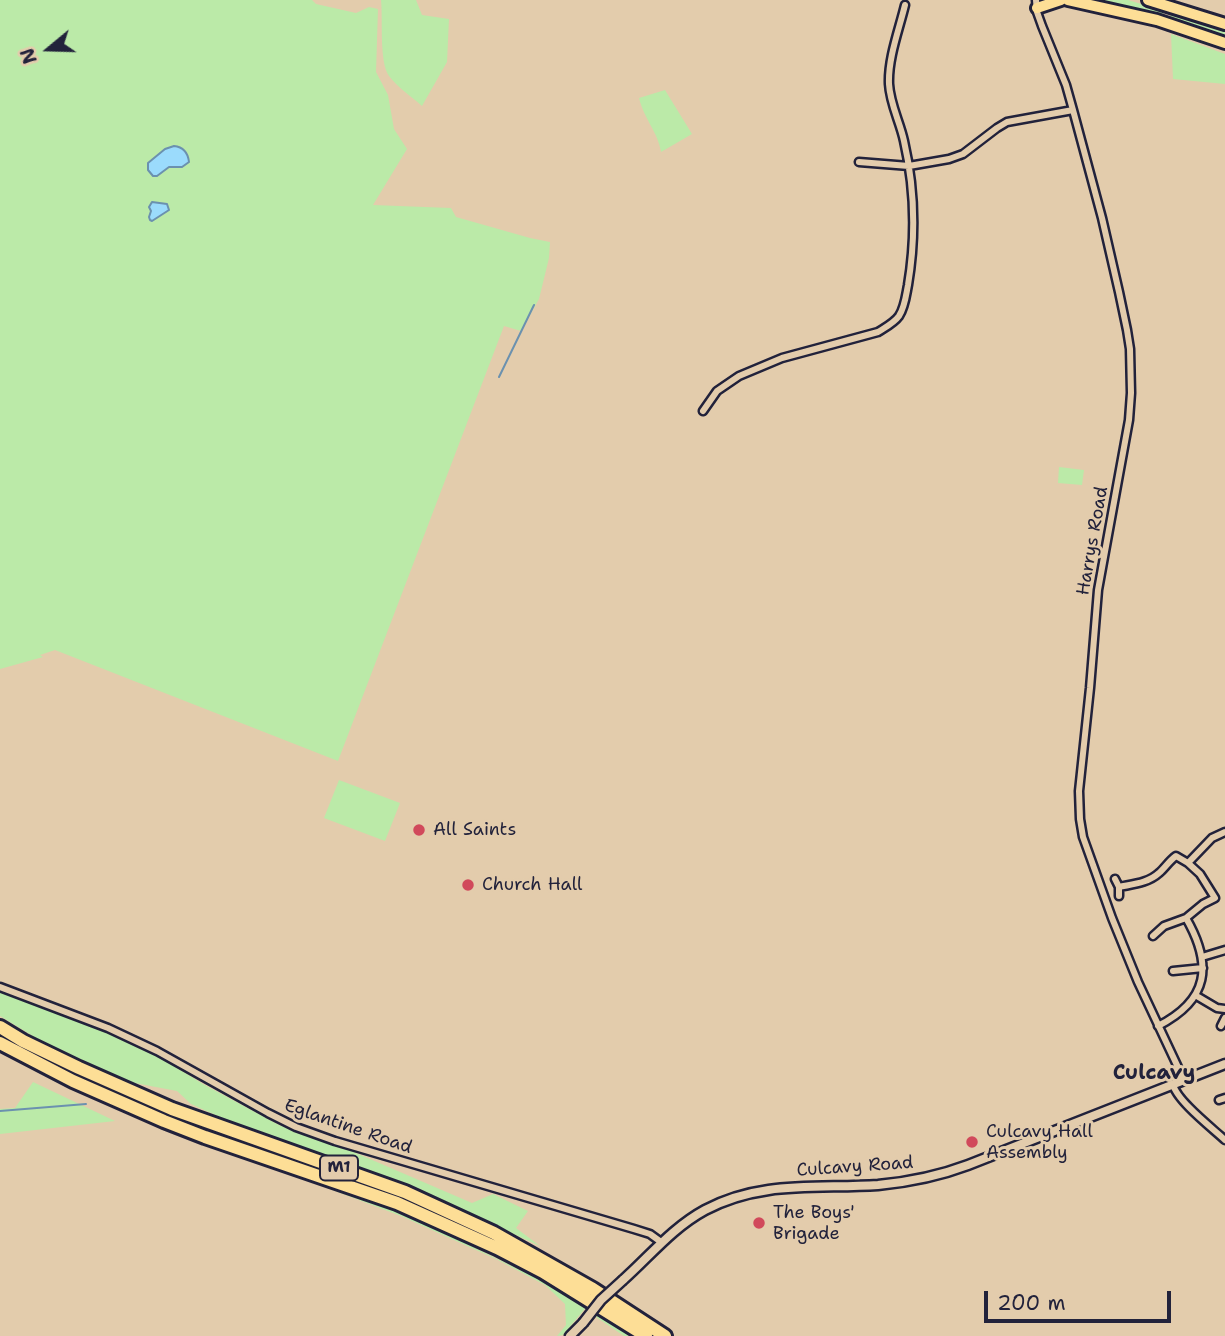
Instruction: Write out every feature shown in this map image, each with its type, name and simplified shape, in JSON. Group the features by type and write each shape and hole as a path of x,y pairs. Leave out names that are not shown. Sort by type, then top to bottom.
{"highway":[{"path":"1037,4 1061,0"},
{"path":"1068,0 1157,20 1225,43"},
{"path":"1148,0 1225,24"},
{"name":"M1","path":"0,1027 79,1068 172,1109 405,1192 481,1227 593,1289 665,1336"},
{"name":"M1","path":"0,1043 74,1081 164,1121 410,1208 543,1272 646,1336"}],"street":[{"name":"Harrys Road","path":"1037,4 1042,26 1073,110 1102,218 1130,349 1129,420 1098,590 1079,791 1080,819 1083,837 1112,918 1184,1080"},
{"path":"703,411 716,391 739,376 782,358 878,332 897,319 905,303 914,243 913,202 904,138 890,94 889,81 905,5"},
{"path":"859,162 909,166 949,159 963,154 1007,122 1073,110"},
{"path":"1188,863 1212,838 1225,832"},
{"path":"1119,887 1146,881 1158,874 1176,856 1200,874 1215,898"},
{"path":"1115,878 1119,896"},
{"path":"1153,936 1164,926 1186,918 1203,904 1225,893"},
{"path":"1158,1026 1178,1013 1195,995 1203,981 1199,943 1186,918"},
{"path":"1202,957 1225,950"},
{"path":"1173,971 1203,968"},
{"name":"Eglantine Road","path":"0,987 108,1028 157,1051 241,1099 296,1126 335,1141 650,1234 661,1242"},
{"path":"1195,995 1225,1012 1221,1027"},
{"name":"Culcavy Road","path":"570,1336 601,1300 661,1242 690,1219 740,1195 760,1190 898,1183 936,1176 1225,1064"},
{"path":"1173,1084 1181,1099 1225,1140"}],"green space":[{"path":"0,0 312,0 316,4 356,13 369,7 378,9 376,72 388,95 394,129 407,149 373,205 451,208 456,217 550,242 539,299 521,331 504,326 338,761 55,650 40,655 43,657 0,669"},
{"path":"381,0 416,0 422,15 449,19 447,62 422,106 396,84 386,69"},
{"path":"1088,0 1128,0 1161,10 1164,15 1163,18"},
{"path":"1172,11 1225,28 1225,38 1169,19"},
{"path":"1171,34 1225,54 1225,84 1173,79"},
{"path":"665,90 692,134 661,152 639,98"},
{"path":"1059,467 1084,470 1082,485 1058,483"},
{"path":"339,780 400,803 385,841 324,818"},
{"path":"0,991 65,1014 153,1053 203,1084 279,1125 349,1150 472,1203 493,1194 528,1211 516,1228 540,1246 354,1165 240,1126 191,1104 177,1091 124,1081 41,1041 0,1016"},
{"path":"33,1082 115,1121 0,1134 0,1109 15,1108"},
{"path":"331,1187 410,1216 553,1284 588,1305 563,1335 557,1336 566,1325 565,1304 545,1285 496,1259 401,1216 330,1189"},
{"path":"599,1312 634,1336 624,1336 596,1317"}],"water":[{"path":"174,146 185,151 189,162 182,167 169,167 153,176 148,170 148,163 165,149"},
{"path":"152,202 167,204 169,210 152,221 149,207"}],"waterway":[{"path":"499,377 534,305"},
{"path":"0,1111 86,1104"}],"place":[{"name":"All Saints","path":"419,830"},
{"name":"Church Hall","path":"468,885"},
{"name":"Culcavy Hall Assembly","path":"972,1142"},
{"name":"The Boys' Brigade","path":"759,1223"}],"district":[{"name":"Culcavy","path":"1154,1074"}]}
